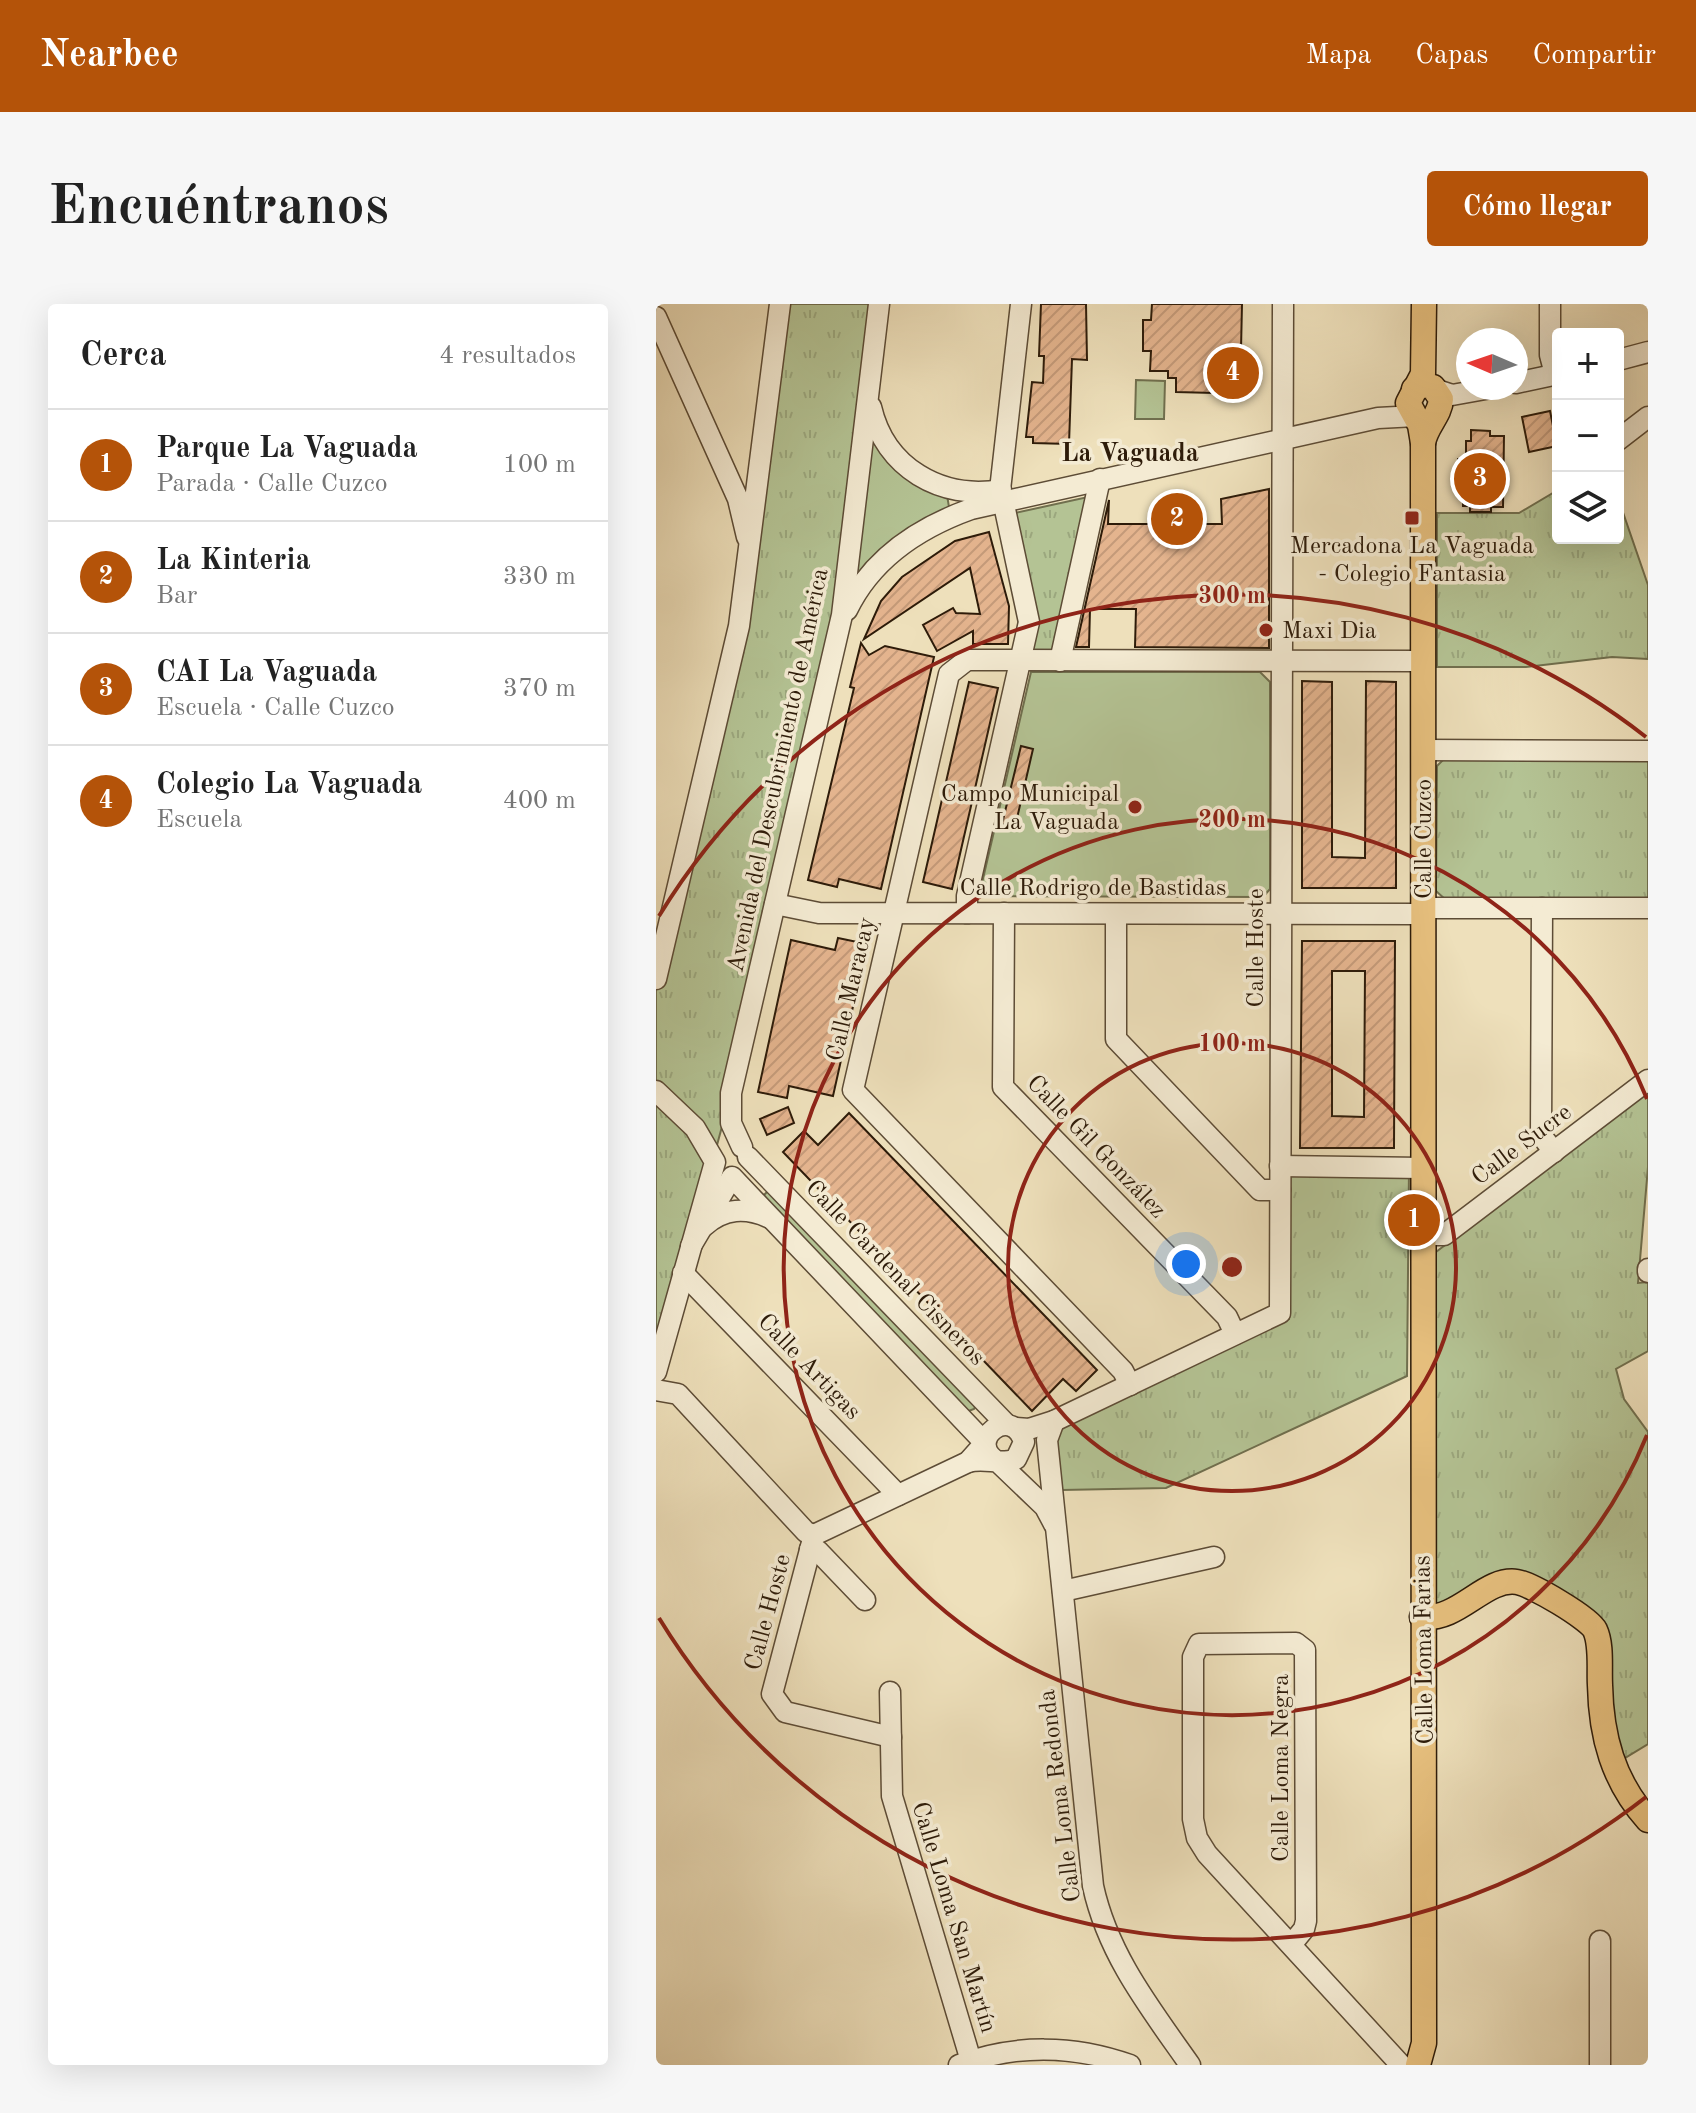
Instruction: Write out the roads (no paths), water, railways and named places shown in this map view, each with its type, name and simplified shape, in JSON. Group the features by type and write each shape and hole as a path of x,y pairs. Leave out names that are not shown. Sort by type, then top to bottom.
{"main road":[{"path":"1424,304 1429,396"},
{"name":"Calle Cuzco","path":"1422,1235 1423,443 1429,396"},
{"name":"Calle Loma Farias","path":"1418,2065 1424,2043 1422,1235"},
{"path":"1422,1617 1441,1617 1500,1584 1513,1581 1531,1587 1587,1621 1598,1637 1600,1715 1610,1756 1633,1801 1648,1820"}],"street":[{"path":"656,979 739,626 749,569 780,304"},
{"name":"Avenida del Descubrimiento de América","path":"745,1152 731,1123 730,1100 838,637 879,304"},
{"path":"967,913 967,896 1029,622 1001,495 1021,304"},
{"name":"Calle Hoste","path":"1015,1433 1054,1421 1280,1313 1283,304"},
{"path":"1550,304 1552,360"},
{"path":"656,317 719,456 744,520 749,569"},
{"path":"1624,358 1648,352"},
{"path":"1528,380 1552,375"},
{"path":"870,379 871,407 878,430 892,452 911,471 947,495 950,503 946,515 937,522"},
{"path":"934,485 1001,495 1100,479 1385,405 1429,396 1448,400 1456,397"},
{"path":"1624,435 1648,417"},
{"path":"838,637 855,595 880,563 916,533 937,522 1001,495 1282,434"},
{"path":"719,456 732,471 745,472 758,462 764,442"},
{"path":"1060,661 1100,479"},
{"name":"Calle Maracay","path":"1130,1385 1123,1371 853,1090 949,674 967,660 1423,661"},
{"path":"1424,750 1648,751"},
{"name":"Calle Rodrigo de Bastidas","path":"775,904 813,912 894,913 1422,914 1429,908 1648,908"},
{"path":"1542,908 1541,1135 1554,1152"},
{"name":"Calle Gil González","path":"1004,913 1003,1087 1227,1317 1235,1334"},
{"path":"1116,914 1116,1039 1260,1190 1280,1190"},
{"name":"Calle Sucre","path":"1422,1235 1444,1235 1648,1080"},
{"path":"656,1091 695,1128 720,1172 732,1177 958,1411 985,1443 990,1456 1047,1497"},
{"path":"656,1372 717,1152 726,1145 745,1152 745,1170 732,1177 691,1246"},
{"name":"Calle Cardenal Cisneros","path":"745,1152 1015,1433 1047,1497"},
{"path":"1280,1166 1422,1168"},
{"path":"691,1246 706,1224 729,1211 750,1211 772,1218"},
{"name":"Calle Artigas","path":"683,1273 898,1495"},
{"path":"656,1390 678,1394 865,1600"},
{"path":"938,1477 954,1464 963,1450 965,1433 958,1411"},
{"path":"1047,1497 1047,1436 1054,1421"},
{"path":"985,1443 990,1430 1015,1433 1016,1459 998,1462"},
{"name":"Calle Hoste","path":"968,1462 985,1443"},
{"name":"Calle Hoste","path":"891,1737 785,1712 772,1694 812,1542 898,1495 968,1462 983,1459 998,1462"},
{"name":"Calle Loma Redonda","path":"1047,1497 1057,1529 1089,1855 1099,1911 1127,1973 1190,2065"},
{"path":"1063,1591 1214,1557"},
{"name":"Calle Loma Negra","path":"1291,1945 1304,1929 1306,1921 1305,1650 1296,1643 1202,1643 1195,1648 1193,1657 1195,1831 1207,1854 1401,2065"},
{"name":"Calle Loma San Martín","path":"890,1692 892,1796 965,2063"},
{"path":"1600,1941 1600,2065"},
{"path":"965,2063 1015,2050 1044,2049 1091,2054 1130,2065"}],"place":[{"name":"Colegio La Vaguada","path":"1233,373"},
{"name":"CAI La Vaguada","path":"1480,479"},
{"name":"Mercadona La Vaguada - Colegio Fantasia","path":"1412,518"},
{"name":"La Kinteria","path":"1177,519"},
{"name":"Maxi Dia","path":"1266,630"},
{"name":"Campo Municipal La Vaguada","path":"1135,807"},
{"name":"Parque La Vaguada","path":"1414,1220"}],"district":[{"name":"La Vaguada","path":"1130,452"}]}
